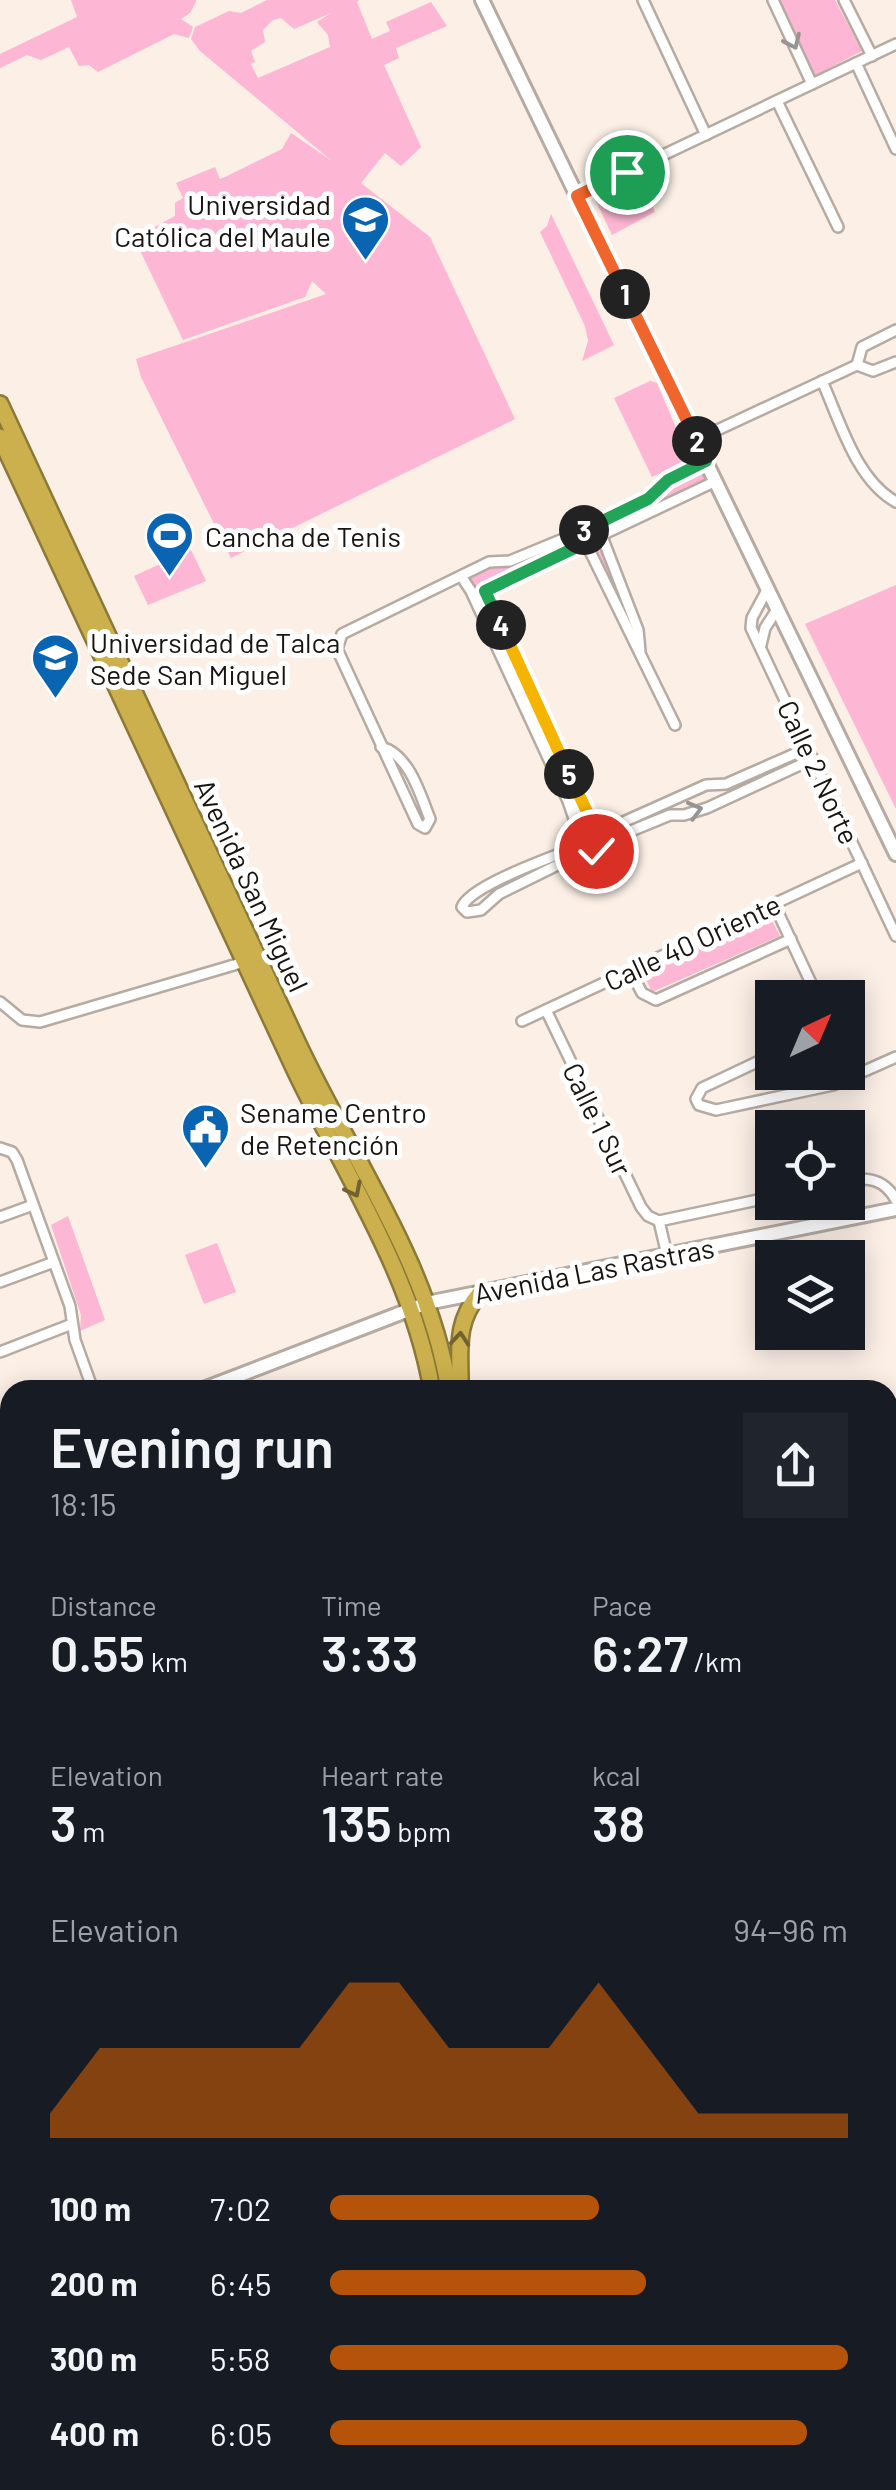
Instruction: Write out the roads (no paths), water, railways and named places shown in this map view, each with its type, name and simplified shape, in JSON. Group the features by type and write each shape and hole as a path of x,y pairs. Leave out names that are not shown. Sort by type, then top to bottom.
{"highway":[{"name":"Avenida San Miguel","path":"0,404 308,1066 401,1245 427,1303 446,1380"},
{"name":"Avenida San Miguel","path":"0,437 410,1308 430,1380"},
{"path":"460,1380 460,1330 468,1307 480,1293"}],"main road":[{"name":"Calle 2 Norte","path":"482,0 896,854"},
{"name":"Avenida Las Rastras","path":"226,1380 427,1303 896,1209"}],"street":[{"path":"643,0 706,134"},
{"path":"773,0 812,84"},
{"path":"844,0 872,56"},
{"path":"577,196 896,44"},
{"path":"856,63 896,149"},
{"path":"777,101 838,227"},
{"path":"856,365 862,347 896,330"},
{"path":"696,440 856,365 872,371 896,362"},
{"path":"822,381 865,473 896,502"},
{"path":"381,747 392,750 404,761 430,819 426,828 418,824 381,747 337,649 346,630 490,562 515,559 580,532 648,499 668,480 706,461"},
{"path":"471,591 485,591 716,481"},
{"path":"597,523 638,630 640,654"},
{"path":"580,532 675,725"},
{"path":"515,559 522,572"},
{"path":"461,576 568,801 584,845 596,851 601,835 485,591"},
{"path":"761,648 751,623 768,588"},
{"path":"761,648 765,628 778,608"},
{"name":"Calle 2 Norte","path":"761,648 896,936"},
{"path":"601,835 706,785 736,781 808,748"},
{"path":"584,845 492,884 465,899 462,907 477,912 499,894 584,845 589,830 601,835 707,808 814,759"},
{"name":"Calle 40 Oriente","path":"522,1020 862,863"},
{"path":"774,904 810,980"},
{"path":"630,970 642,993 656,1000 791,939"},
{"path":"0,1002 18,1018 40,1022 244,962"},
{"name":"Calle 1 Sur","path":"546,1010 641,1207 659,1221"},
{"path":"865,1072 896,1057"},
{"path":"755,1063 702,1088 696,1099 699,1105 716,1110 810,1090"},
{"path":"0,1148 15,1156 54,1262 90,1380"},
{"path":"865,1178 879,1181 892,1191 896,1200"},
{"path":"667,1255 659,1221 755,1201"},
{"path":"0,1217 33,1204"},
{"path":"0,1282 54,1262"},
{"path":"0,1352 72,1324"}],"place":[{"name":"Universidad Católica del Maule","path":"366,262"},
{"name":"Cancha de Tenis","path":"170,578"},
{"name":"Universidad de Talca Sede San Miguel","path":"55,700"},
{"name":"Sename Centro de Retención","path":"205,1170"}]}
